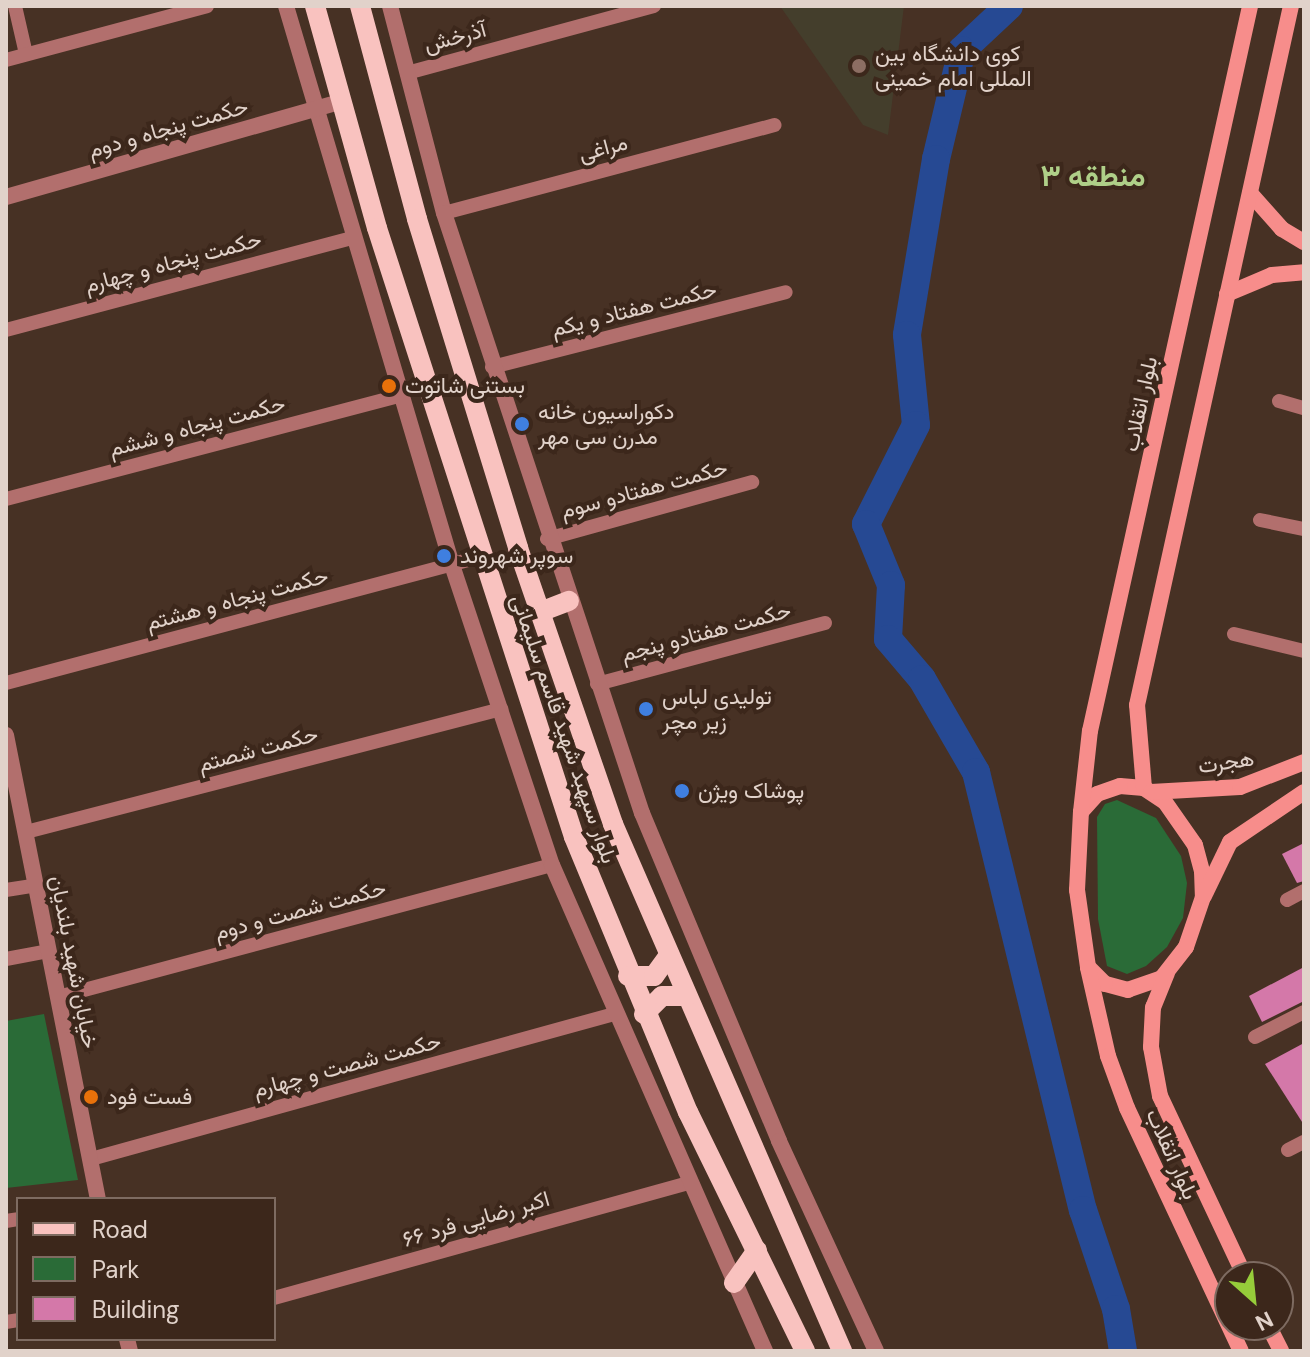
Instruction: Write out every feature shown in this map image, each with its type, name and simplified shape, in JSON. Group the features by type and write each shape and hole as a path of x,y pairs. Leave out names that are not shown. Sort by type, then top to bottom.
{"main road":[{"name":"بلوار سپهبد شهید قاسم سلیمانی","path":"315,6 479,557 574,837 644,1014 805,1351"},
{"name":"بلوار سپهبد شهید قاسم سلیمانی","path":"360,6 394,133 540,612 613,824 842,1351"},
{"name":"بلوار انقلاب","path":"1081,812 1090,731 1250,6"},
{"path":"1203,897 1195,845 1182,822 1148,790 1137,705 1291,6"},
{"path":"1250,193 1282,229 1304,242"},
{"path":"1227,294 1272,275 1304,270 1304,257"},
{"path":"540,612 569,601"},
{"name":"هجرت","path":"1148,790 1240,787 1304,762"},
{"path":"1148,790 1108,789 1081,812 1077,890 1088,967 1105,984 1128,990 1152,985 1169,968 1192,935 1203,897 1230,842 1304,792"},
{"path":"628,976 654,976 669,955"},
{"name":"بلوار انقلاب","path":"1088,967 1108,1056 1127,1108 1241,1351"},
{"name":"بلوار انقلاب","path":"1169,968 1153,1007 1151,1047 1160,1096 1237,1261"},
{"path":"644,1014 662,996 687,996"},
{"path":"734,1283 757,1250"}],"street":[{"path":"15,6 26,54"},
{"path":"6,60 207,6"},
{"path":"286,6 351,238 452,565 552,865 614,1014 765,1351"},
{"path":"390,6 444,213 547,539 597,684 694,942 876,1351"},
{"name":"آذرخش","path":"407,73 654,6"},
{"name":"حکمت پنجاه و دوم","path":"6,197 342,101"},
{"name":"مراغی","path":"444,213 774,125"},
{"path":"394,133 421,127"},
{"name":"حکمت پنجاه و چهارم","path":"6,330 351,238"},
{"name":"حکمت هفتاد و یکم","path":"492,367 786,292"},
{"name":"حکمت پنجاه و ششم","path":"6,499 400,396"},
{"path":"1279,401 1304,408"},
{"name":"حکمت هفتادو سوم","path":"547,539 752,482"},
{"path":"1260,520 1304,529"},
{"name":"حکمت پنجاه و هشتم","path":"6,683 479,557"},
{"name":"حکمت هفتادو پنجم","path":"597,684 825,623"},
{"path":"1234,634 1304,651"},
{"name":"حکمت شصتم","path":"26,832 501,709"},
{"name":"خیابان شهید بلندیان","path":"6,735 10,771 26,832 98,1197"},
{"name":"حکمت شصت و دوم","path":"58,997 552,865"},
{"path":"6,890 36,885"},
{"path":"1287,900 1304,891"},
{"path":"6,959 49,951"},
{"path":"1255,1037 1304,1012"},
{"name":"حکمت شصت و چهارم","path":"91,1159 614,1014"},
{"path":"1288,1150 1304,1142"},
{"name":"۶۶ اکبر رضایی فرد","path":"276,1297 689,1183"}],"shaded area":[{"name":"کوی دانشگاه بین المللی امام خمینی","path":"780,6 904,6 888,135 863,125"}],"green space":[{"path":"1117,800 1156,818 1181,856 1187,883 1183,918 1167,947 1146,966 1127,974 1107,966 1098,919 1097,817 1105,804"},
{"path":"44,1014 78,1180 6,1188 6,1021"}],"building":[{"path":"1304,843 1304,881 1297,883 1282,854"},
{"path":"1304,967 1304,1001 1262,1022 1249,996"},
{"path":"1304,1043 1304,1125 1265,1064"}],"waterway":[{"path":"1009,6 962,50 936,159 907,335 916,425 866,524 891,585 888,639 922,679 976,772 1083,1210 1116,1309 1123,1351"}],"place":[{"name":"کوی دانشگاه بین المللی امام خمینی","path":"859,66"},
{"name":"بستنی شاتوت","path":"389,386"},
{"name":"دکوراسیون خانه مدرن سی مهر","path":"522,424"},
{"name":"سوپر شهروند","path":"444,556"},
{"name":"تولیدی لباس زیر مچر","path":"646,709"},
{"name":"پوشاک ویژن","path":"682,791"},
{"name":"فست فود","path":"91,1097"}],"district":[{"name":"منطقه ۳","path":"1093,176"}]}
